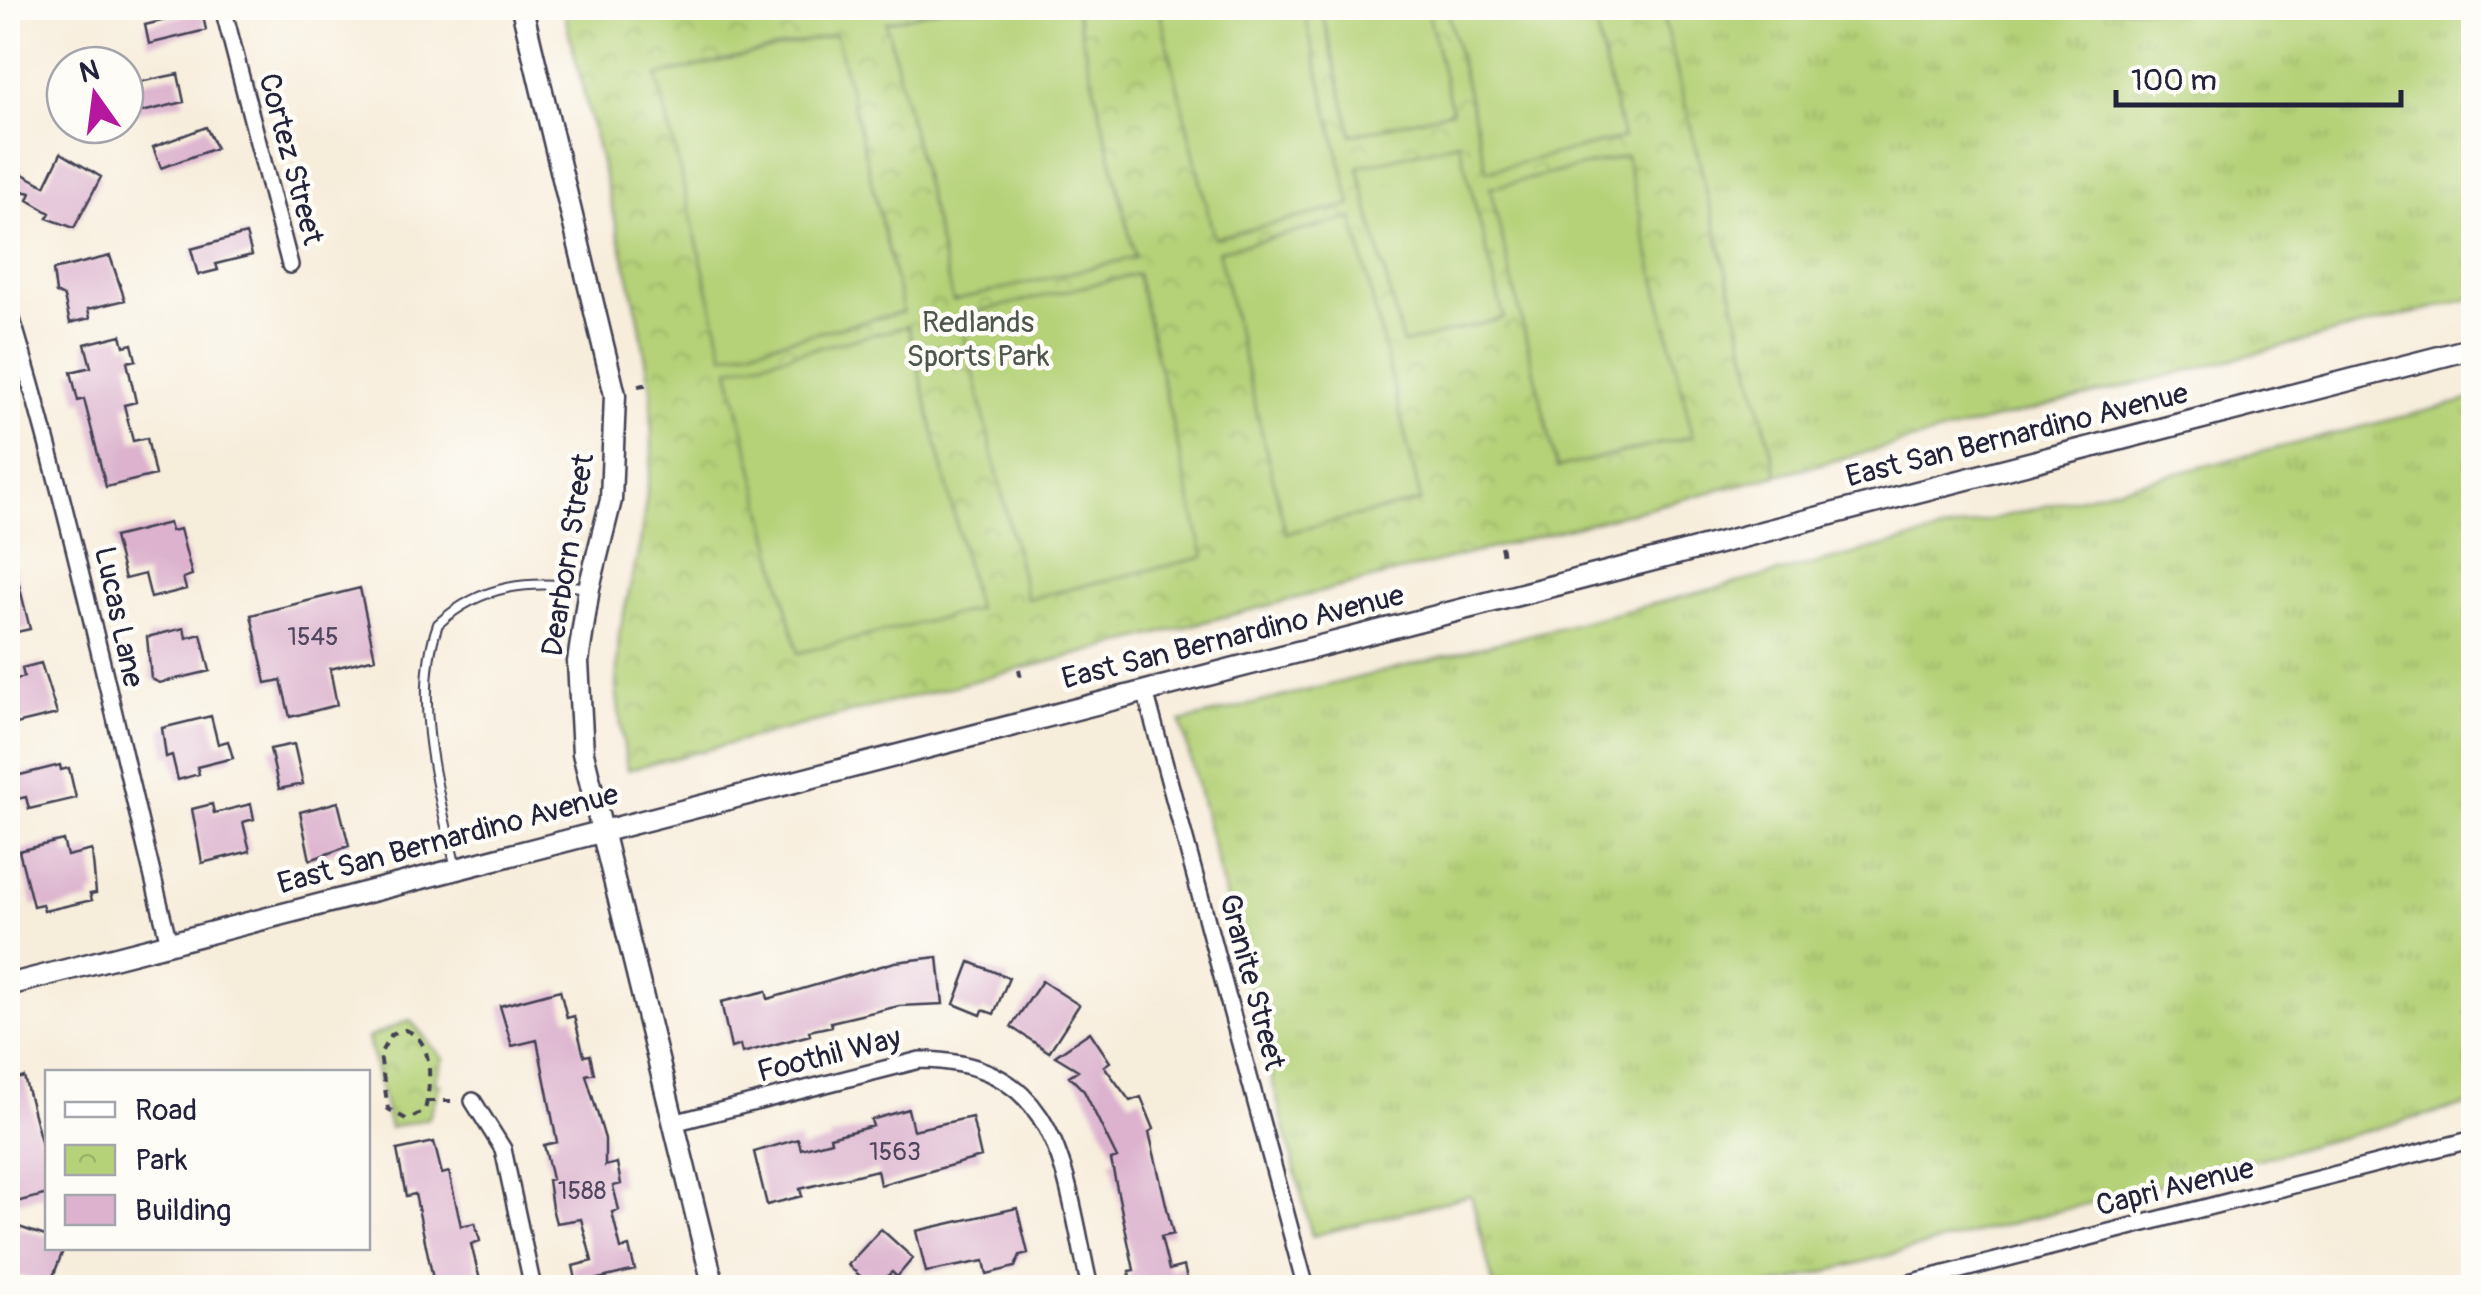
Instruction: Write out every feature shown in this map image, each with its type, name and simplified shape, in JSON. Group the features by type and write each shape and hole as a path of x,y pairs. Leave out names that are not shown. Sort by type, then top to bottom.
{"street":[{"name":"Cortez Street","path":"223,8 290,265"},
{"name":"Dearborn Street","path":"522,8 616,396 611,500 589,588 578,662 582,735 714,1288"},
{"name":"Lucas Lane","path":"8,306 82,572 106,690 169,942"},
{"name":"East San Bernardino Avenue","path":"8,985 2474,348"},
{"name":"Granite Street","path":"1145,691 1306,1288"},
{"name":"Foothil Way","path":"673,1123 920,1060 960,1060 994,1072 1019,1090 1048,1127 1090,1288"},
{"path":"473,1101 503,1149 533,1288"},
{"name":"Capri Avenue","path":"1890,1288 2474,1140"}],"lane":[{"path":"456,868 440,799 428,689 430,647 438,624 480,596 510,586 537,581 589,588"}],"path":[{"path":"638,386 650,384"},
{"path":"1501,546 1503,556"},
{"path":"1019,669 1022,684"},
{"path":"397,1032 412,1032 426,1045 427,1101 420,1116 408,1120 388,1108 380,1054 384,1042 397,1032"},
{"path":"427,1101 473,1101"}],"green space":[{"name":"Redlands Sports Park","path":"563,8 1661,8 1777,475 627,770 616,688 619,634 640,544 652,454 651,389 638,314"},
{"path":"945,8 1075,8 1135,257 953,301 886,22"},
{"path":"1159,8 1303,8 1351,205 1214,238"},
{"path":"1321,8 1427,8 1452,111 1352,135"},
{"path":"1447,8 1591,8 1623,138 1487,171"},
{"path":"1661,8 2473,8 2473,298 1777,475"},
{"path":"836,34 903,312 724,355 657,76"},
{"path":"1459,142 1504,318 1403,344 1358,167"},
{"path":"1626,156 1693,436 1557,468 1490,188"},
{"path":"1353,218 1421,501 1286,533 1218,251"},
{"path":"1137,274 1204,557 1027,599 960,316"},
{"path":"908,326 977,609 798,653 729,369"},
{"path":"2473,399 2473,1103 1767,1287 1494,1287 1471,1195 1312,1236 1181,722"},
{"path":"410,1020 443,1059 434,1083 440,1084 429,1118 390,1128 368,1038"}],"building":[{"path":"202,11 206,30 149,44 145,25"},
{"path":"178,74 184,102 145,111 145,81"},
{"path":"206,127 216,148 161,168 153,147"},
{"path":"61,153 101,177 74,228 47,218 50,213 28,200 31,193 8,188 8,166 45,186"},
{"path":"246,234 252,255 216,264 218,270 198,275 191,249"},
{"path":"110,256 125,300 88,309 90,318 70,323 64,297 56,293 53,270"},
{"path":"121,335 124,346 132,344 136,360 127,362 136,402 124,405 133,441 147,438 155,475 106,487 84,399 78,401 71,372 91,367 85,344"},
{"path":"169,523 171,531 180,529 192,575 183,578 186,589 151,598 145,574 125,579 114,537"},
{"path":"13,560 30,629 8,634 8,561"},
{"path":"360,588 375,658 330,669 337,705 290,717 281,680 266,683 251,615"},
{"path":"184,628 186,638 201,634 210,671 159,683 151,678 147,637"},
{"path":"41,663 57,714 8,726 8,681 24,677 22,668"},
{"path":"211,716 218,744 228,741 233,758 197,767 199,774 178,780 172,755 166,757 162,728"},
{"path":"294,744 303,784 279,789 270,749"},
{"path":"60,765 61,770 69,768 76,798 29,809 26,797 17,799 12,777"},
{"path":"338,802 349,846 310,860 300,812"},
{"path":"212,804 214,813 251,804 254,819 243,822 250,851 202,863 192,809"},
{"path":"63,840 67,856 92,850 96,893 90,894 92,900 44,911 42,904 33,906 19,851"},
{"path":"938,957 943,1004 899,1006 831,1022 832,1026 809,1031 810,1035 742,1053 740,1045 731,1048 721,1002 766,991 768,999 895,962"},
{"path":"970,962 1009,978 994,1014 983,1010 981,1015 954,1004"},
{"path":"1042,981 1079,1005 1049,1052 1011,1027"},
{"path":"560,990 567,1018 574,1016 584,1056 590,1055 594,1073 586,1075 605,1139 605,1166 617,1163 621,1184 613,1186 619,1210 612,1212 621,1249 629,1247 635,1270 577,1284 573,1266 592,1261 581,1219 556,1223 552,1208 548,1180 552,1179 544,1145 557,1142 537,1040 512,1046 500,1006"},
{"path":"1090,1032 1110,1062 1104,1066 1130,1101 1141,1097 1154,1129 1149,1132 1173,1234 1161,1237 1169,1270 1184,1266 1189,1288 1132,1288 1129,1271 1134,1270 1111,1160 1117,1158 1084,1091 1069,1076 1078,1070 1055,1056"},
{"path":"24,1077 45,1157 45,1195 8,1204 8,1082"},
{"path":"908,1109 913,1130 972,1117 981,1157 880,1185 877,1170 800,1189 802,1196 767,1205 754,1152 798,1139 801,1149 831,1141 830,1137 873,1126 871,1120"},
{"path":"434,1142 442,1174 449,1172 461,1226 475,1223 480,1241 471,1244 481,1284 435,1288 415,1194 406,1196 397,1150"},
{"path":"1017,1208 1028,1253 1020,1255 1015,1267 987,1274 984,1261 926,1272 916,1231"},
{"path":"16,1226 45,1236 45,1250 63,1250 49,1287 8,1272 8,1248"},
{"path":"881,1229 913,1258 897,1277 892,1272 873,1288 848,1265"}]}
